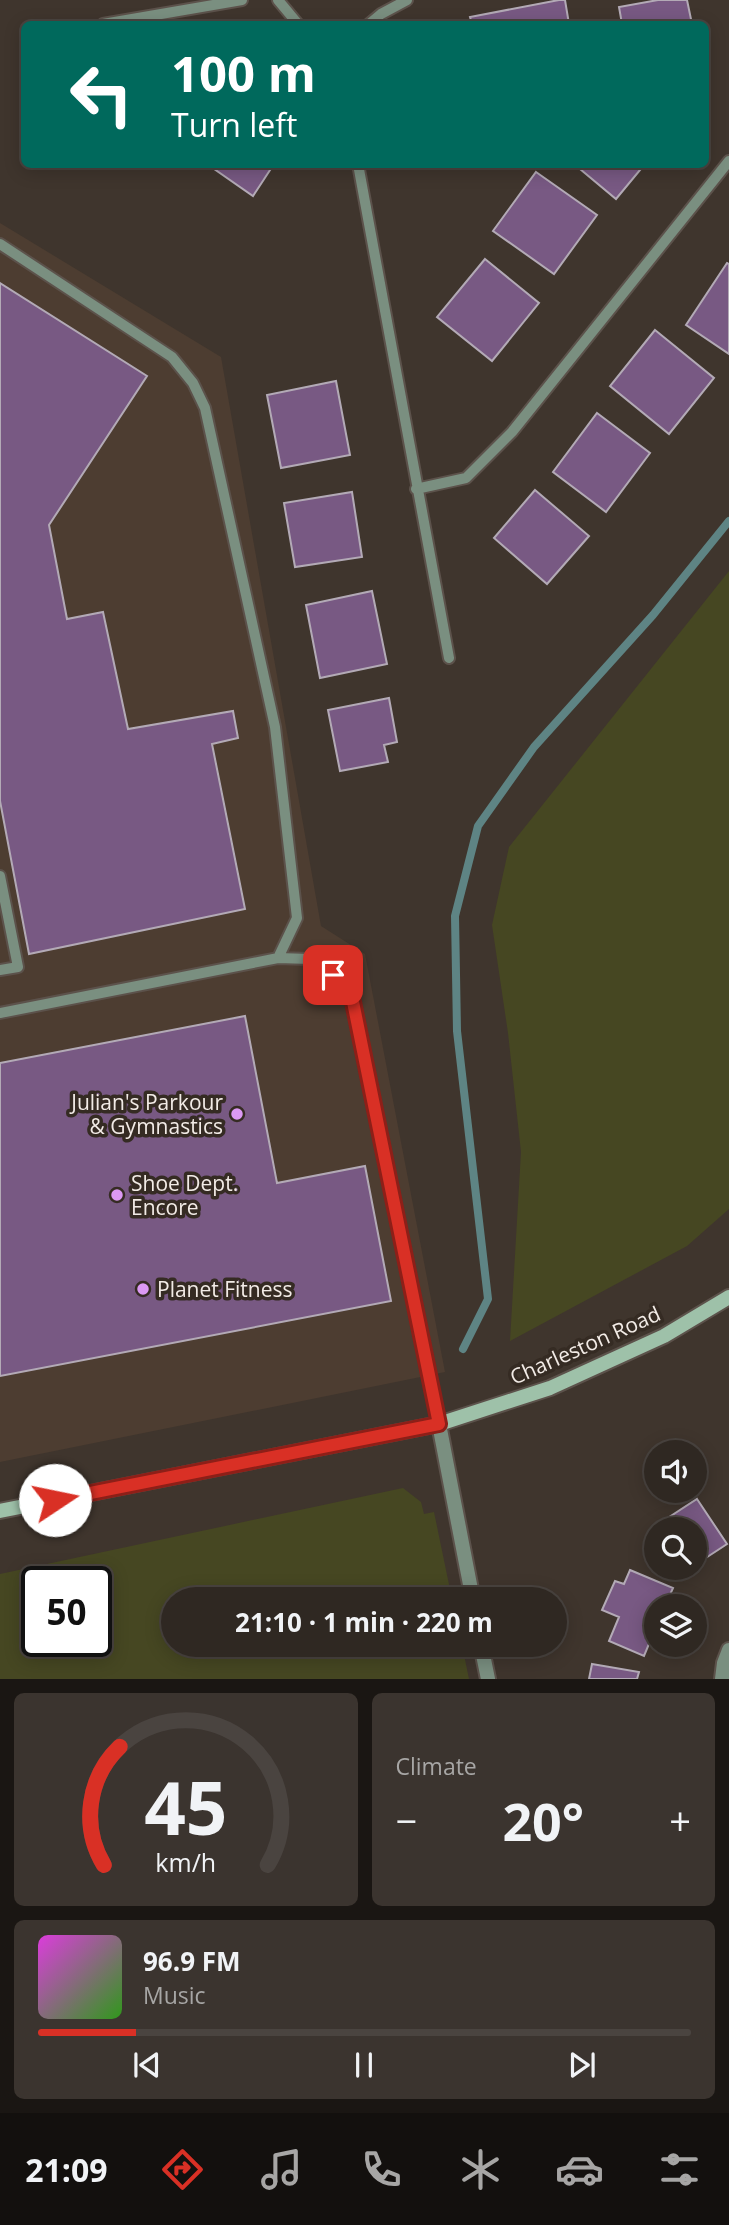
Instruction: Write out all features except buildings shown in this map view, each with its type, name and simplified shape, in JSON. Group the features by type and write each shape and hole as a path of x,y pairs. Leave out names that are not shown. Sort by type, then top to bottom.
{"main road":[{"name":"Charleston Road","path":"0,1511 439,1424 550,1388 664,1336 729,1297"}],"street":[{"path":"439,1424 470,1587"},
{"path":"722,1679 729,1650"},
{"path":"483,1657 488,1679"}],"lane":[{"path":"120,21 242,0"},
{"path":"278,0 296,21"},
{"path":"373,21 407,0"},
{"path":"416,489 466,478 512,432 729,162"},
{"path":"359,168 449,658"},
{"path":"0,244 172,357 193,383 205,408 275,727 297,918 278,958"},
{"path":"0,876 18,967 0,970"},
{"path":"0,1013 278,958 310,959 333,975 352,997 439,1424"}],"shaded area":[{"path":"0,223 221,357 321,926 365,954 445,1372 0,1462"}],"green space":[{"path":"729,571 729,1209 687,1246 510,1341 521,1152 508,1033 492,925 509,847"},
{"path":"403,1488 421,1502 424,1514 434,1512 450,1587 161,1587 161,1657 464,1657 469,1679 0,1679 0,1574 21,1570 21,1657 112,1657 112,1566 37,1566"}],"waterway":[{"path":"463,1349 488,1299 457,1031 455,916 478,826 534,747 653,615 729,521"}],"place":[{"name":"Julian's Parkour & Gymnastics","path":"237,1114"},
{"name":"Shoe Dept. Encore","path":"117,1195"},
{"name":"Planet Fitness","path":"143,1289"}],"route":[{"path":"55,1500 439,1424 352,997 333,975"}]}
